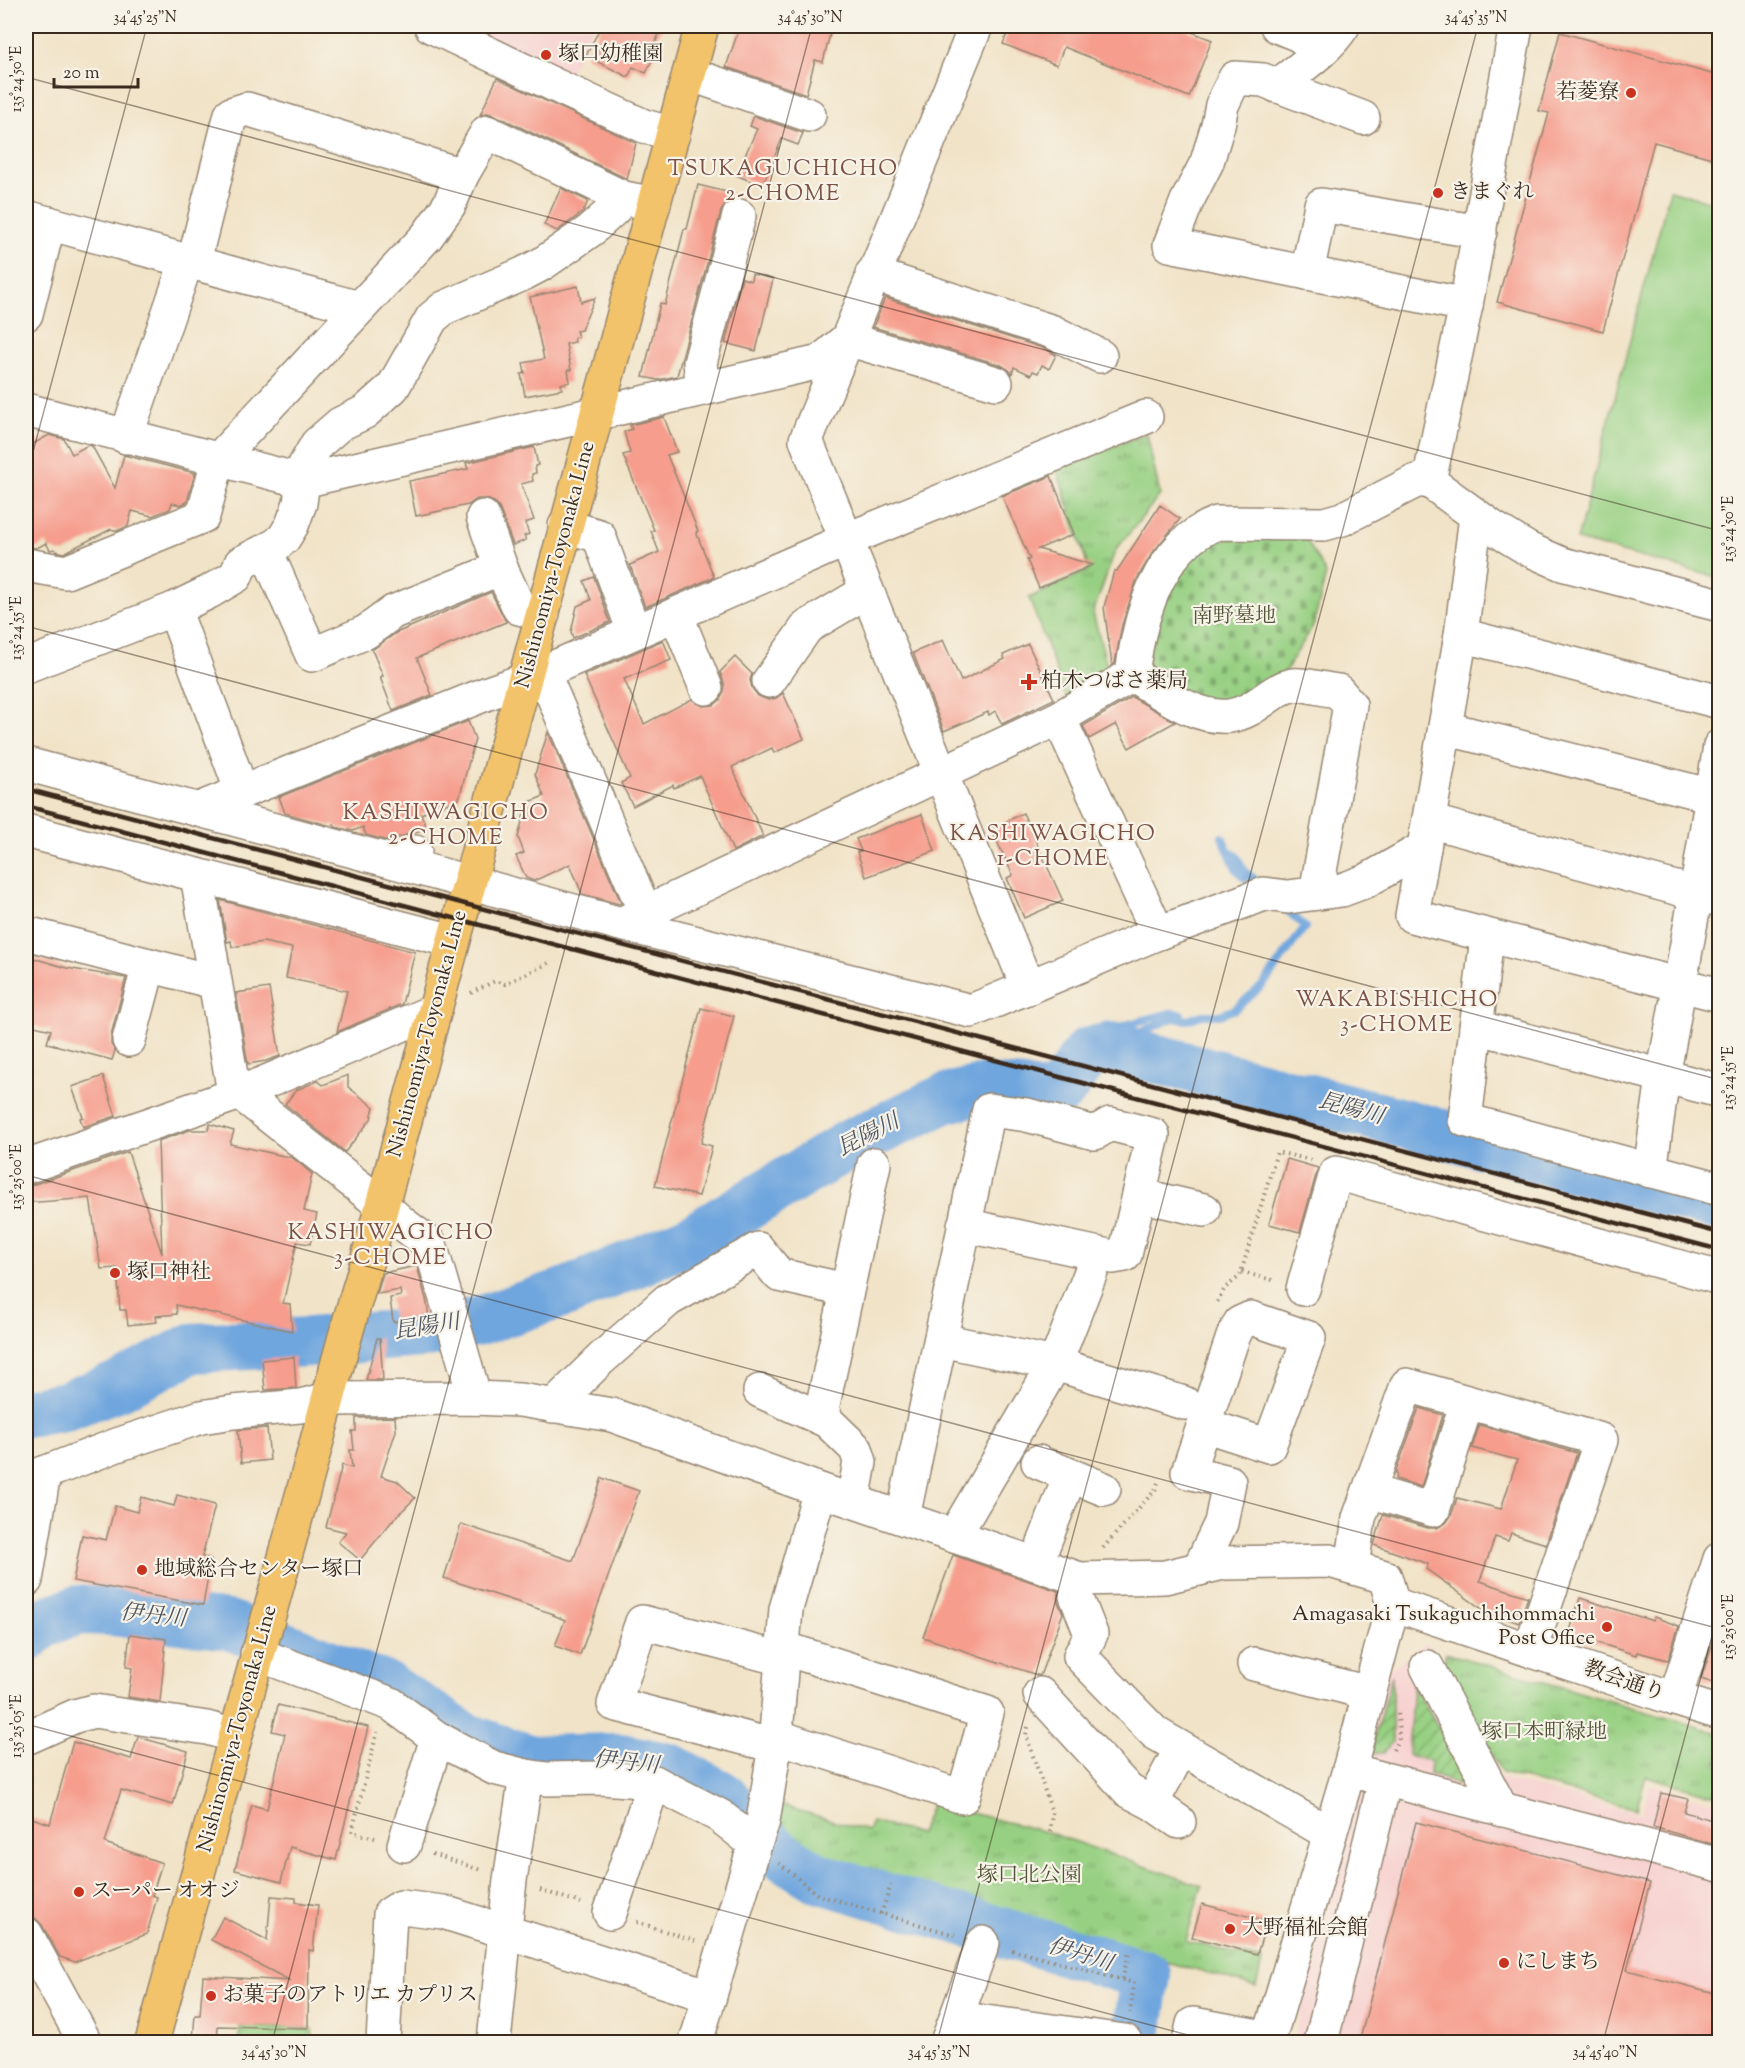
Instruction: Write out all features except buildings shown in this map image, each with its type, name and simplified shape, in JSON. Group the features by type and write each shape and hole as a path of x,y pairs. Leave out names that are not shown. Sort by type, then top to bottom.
{"main road":[{"name":"Nishinomiya-Toyonaka Line","path":"152,2043 453,941 534,676 543,614 596,414 639,201 673,134 702,26"}],"street":[{"path":"976,26 872,274 806,440 1028,988"},
{"path":"1277,26 1299,35 1320,52"},
{"path":"1277,86 1320,52 1343,26"},
{"path":"1429,481 1480,232 1516,26"},
{"path":"438,27 644,126 673,134"},
{"path":"689,74 809,115"},
{"path":"1363,118 1263,80 1235,78 1222,105 1207,162 1186,201 1170,245 1466,305"},
{"path":"126,437 187,260 196,253 231,114 247,109 462,175"},
{"path":"26,565 66,572 203,516 218,460 428,236 449,205 462,175 487,132 639,201"},
{"path":"26,666 174,609 236,576 241,564 266,551 284,538 292,525 300,503 305,465 317,444 340,424 365,412 393,387 432,318 454,303 542,264 591,230 613,210 639,201"},
{"path":"1307,273 1321,205 1480,232"},
{"path":"703,389 700,363 739,216"},
{"path":"26,314 37,220 359,308"},
{"path":"872,274 1053,332 1100,356"},
{"path":"26,410 303,481 820,362 847,339"},
{"path":"847,339 996,383"},
{"path":"199,809 534,676 846,540 1146,417"},
{"path":"1132,675 1137,640 1149,602 1162,572 1183,544 1204,528 1217,523 1324,524 1353,514 1416,481 1429,481 1476,516 1528,549 1562,564 1719,605"},
{"path":"1476,516 1461,635 1412,916 1719,995"},
{"path":"483,517 501,568 519,608 543,614"},
{"path":"565,526 599,536 634,632"},
{"path":"266,551 312,655 366,632 393,612 501,568"},
{"path":"769,681 807,627 867,591"},
{"path":"174,609 242,792"},
{"path":"676,614 706,688"},
{"path":"1461,635 1719,702"},
{"path":"633,918 1059,718 1132,675"},
{"path":"1132,675 1180,704 1214,715 1231,716 1250,710 1276,692 1293,685 1338,691 1350,705 1316,893"},
{"path":"534,676 633,918"},
{"path":"1059,718 1158,933"},
{"path":"1445,728 1715,797"},
{"path":"1650,1171 1679,985 1708,897 1719,746"},
{"path":"26,764 395,862 421,850 472,874 971,1011 1158,933 1264,894 1287,897 1342,890 1366,881 1426,834"},
{"path":"26,831 453,941"},
{"path":"1426,834 1708,897"},
{"path":"197,875 232,1081 240,1093 430,1244 475,1398"},
{"path":"26,933 214,982"},
{"path":"1487,937 1464,1120 1719,1189"},
{"path":"129,1040 149,965"},
{"path":"26,1167 240,1093 434,1011"},
{"path":"1476,1027 1719,1091"},
{"path":"903,1517 964,1225 989,1110 1027,1114 1095,1133 1110,1124 1153,1135 1125,1255 1113,1257 964,1225"},
{"path":"826,1421 822,1409 874,1164"},
{"path":"1303,1289 1336,1173 1719,1278"},
{"path":"1139,1195 1204,1210"},
{"path":"553,1406 601,1359 668,1300 758,1249 778,1275 846,1290"},
{"path":"954,1536 1055,1364 1098,1254"},
{"path":"941,1340 1055,1364 1194,1414 1188,1472 1229,1482 1221,1523 1198,1569"},
{"path":"1352,1567 1359,1518 1407,1385 1601,1440 1530,1650"},
{"path":"760,1390 826,1421 856,1449 860,1462 853,1501"},
{"path":"26,1580 35,1474 201,1417 300,1406 329,1399 475,1398 520,1400 612,1415 820,1490 1080,1579 1165,1577 1222,1563 1330,1561 1385,1577 1393,1604 1349,1770 1268,2040 1193,2024 1189,2043"},
{"path":"1369,1491 1433,1510 1467,1402"},
{"path":"1038,1462 1104,1489"},
{"path":"1036,1564 1070,1476"},
{"path":"696,2043 759,1833 776,1741 786,1610 820,1490"},
{"path":"1675,1699 1719,1559"},
{"path":"1080,1579 1076,1596 1091,1634 1080,1656 1155,1733 1330,1834"},
{"name":"教会通り","path":"1393,1604 1719,1713"},
{"path":"642,1622 783,1654 987,1713 963,1797 776,1741 614,1704 642,1622"},
{"path":"261,1643 391,1704 437,1738 494,1768 547,1779 602,1778 654,1782 759,1833"},
{"path":"1254,1664 1369,1693"},
{"path":"1427,1667 1502,1810"},
{"path":"1040,1694 1129,1791 1152,1803 1179,1822"},
{"path":"26,1738 75,1716 94,1712 207,1728 236,1736"},
{"path":"405,1845 437,1738"},
{"path":"1152,1803 1181,1749"},
{"path":"1349,1770 1719,1865"},
{"path":"494,2043 504,1930 526,1776"},
{"path":"1321,2043 1385,1780"},
{"path":"610,1913 654,1782"},
{"path":"383,2043 390,1914 401,1907 443,1912 710,1996"},
{"path":"26,1934 85,2043"},
{"path":"983,1943 952,2030 1125,2041 1125,2043"}],"path":[{"path":"434,1011 495,981 505,984 549,963"},
{"path":"1214,1307 1225,1288 1240,1276 1277,1152 1327,1164 1336,1173"},
{"path":"1080,1579 1086,1568 1155,1490 1163,1471"},
{"path":"352,1832 375,1735 391,1704"},
{"path":"881,1914 891,1885"},
{"path":"1122,1979 1129,1953"}],"shaded area":[{"name":"塚口幼稚園","path":"459,26 594,26 567,76"},
{"path":"1427,1643 1496,1777 1641,1814 1650,1784 1719,1804 1719,2042 1293,2042 1388,1670"}],"green space":[{"path":"1670,190 1719,204 1719,578 1577,540"},
{"path":"1147,434 1160,495 1115,551 1093,613 1110,677 1067,700 1029,598 1089,570 1056,467"},
{"name":"南野墓地","path":"1262,535 1305,537 1326,574 1314,624 1282,677 1229,705 1181,692 1144,669 1175,570 1214,541"},
{"name":"塚口本町緑地","path":"1446,1653 1719,1733 1719,1797 1646,1776 1636,1809 1502,1773 1442,1666"},
{"path":"1392,1675 1392,1740 1384,1753 1370,1753"},
{"path":"1413,1685 1477,1791 1429,1774 1430,1761 1408,1755"},
{"name":"塚口北公園","path":"932,1803 1050,1833 1202,1886 1186,1941 1262,1960 1256,1987 891,1885 798,1855 774,1834 780,1805 868,1831 872,1822 920,1834"},
{"path":"240,2027 313,2029 312,2042 238,2042"}],"waterway":[{"path":"1222,837 1237,870 1245,878"},
{"path":"1230,852 1236,855 1244,870 1261,886"},
{"path":"1088,1052 1101,1037 1132,1023 1135,1035 1172,1018 1188,1020 1202,1015 1220,1015 1235,1009 1263,985 1305,927 1284,907"},
{"path":"1132,1023 1170,1013 1181,1014"},
{"name":"昆陽川","path":"26,1413 65,1406 121,1385 192,1348 434,1332 479,1321 567,1292 692,1239 850,1144 944,1099 983,1089 1023,1092 1043,1097 1055,1095 1088,1052 1111,1047 1720,1206"},
{"name":"伊丹川","path":"26,1638 44,1622 79,1610 112,1611 229,1625 387,1687 464,1737 531,1760 620,1758 670,1768 721,1795 778,1853 818,1878 1146,1975 1136,2042"}],"railway":[{"path":"26,789 1720,1233"},
{"path":"26,806 1720,1250"}],"place":[{"name":"塚口幼稚園","path":"546,55"},
{"name":"若菱寮","path":"1631,93"},
{"name":"きまぐれ","path":"1438,193"},
{"name":"柏木つばさ薬局","path":"1029,682"},
{"name":"塚口神社","path":"115,1273"},
{"name":"地域総合センター塚口","path":"142,1570"},
{"name":"Amagasaki Tsukaguchihommachi Post Office","path":"1607,1627"},
{"name":"スーパー オオジ","path":"79,1892"},
{"name":"大野福祉会館","path":"1230,1929"},
{"name":"にしまち","path":"1504,1963"},
{"name":"お菓子のアトリエ カプリス","path":"211,1996"}],"district":[{"name":"TSUKAGUCHICHO 2-CHOME","path":"783,182"},
{"name":"KASHIWAGICHO 2-CHOME","path":"446,826"},
{"name":"KASHIWAGICHO 1-CHOME","path":"1053,848"},
{"name":"WAKABISHICHO 3-CHOME","path":"1397,1014"},
{"name":"KASHIWAGICHO 3-CHOME","path":"391,1246"}]}
